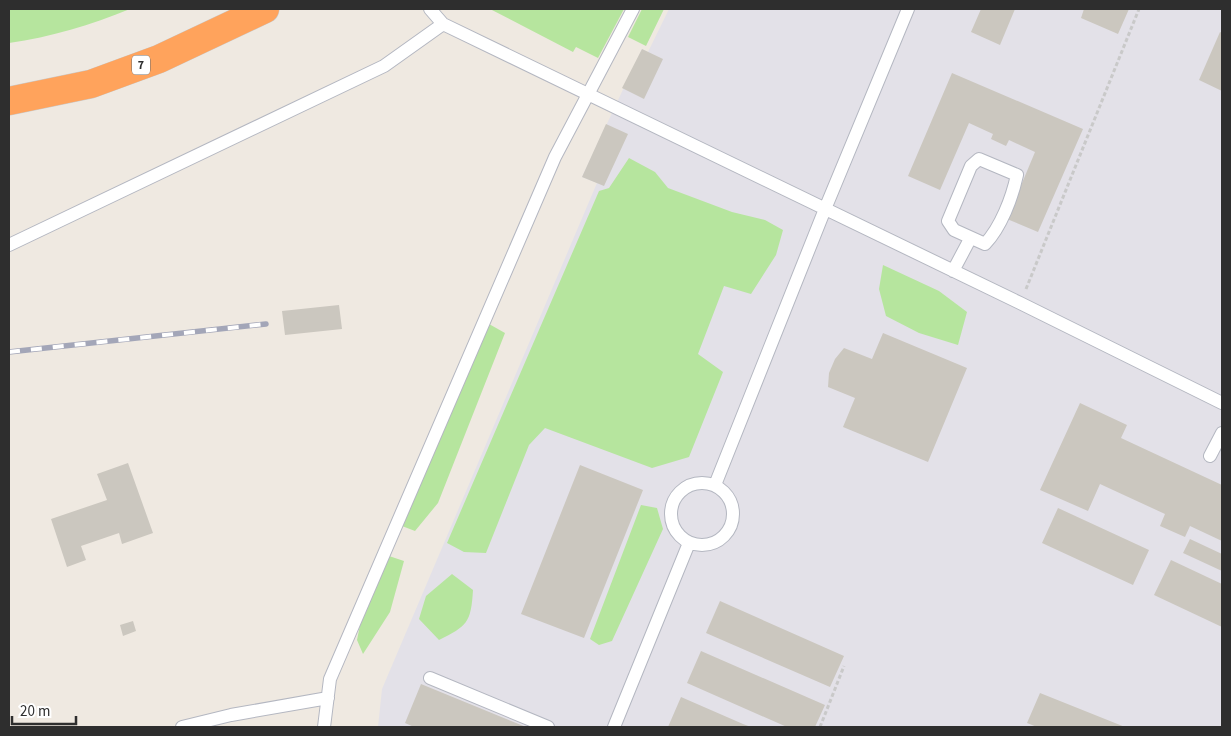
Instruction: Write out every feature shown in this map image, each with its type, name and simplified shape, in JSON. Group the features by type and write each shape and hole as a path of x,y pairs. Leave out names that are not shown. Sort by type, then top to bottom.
{"highway":[{"name":"7","path":"9,101 91,84 159,59 265,9"}],"lane":[{"path":"430,9 442,24 1020,303 1222,403"},
{"path":"324,727 330,679 555,157 634,9"},
{"path":"715,486 825,209 908,9"},
{"path":"9,245 384,66 442,24"},
{"path":"979,159 1016,175 1014,188 994,235 985,244 970,239 954,230 948,221 972,166 979,159"},
{"path":"953,271 970,239"},
{"path":"1210,456 1222,433"},
{"path":"705,483 715,486 729,499 733,508 731,527 718,542 708,546 689,543 674,530 670,511 673,501 686,487 705,483"},
{"path":"614,727 689,543"},
{"path":"430,678 548,727"},
{"path":"182,727 231,715 328,698"}],"path":[{"path":"1020,303 1139,9"},
{"path":"820,727 844,666"}],"shaded area":[{"path":"669,9 1222,9 1222,727 378,727 382,689 597,183 582,177 642,49 648,52"}],"green space":[{"path":"9,9 130,9 71,30 9,43"},
{"path":"490,9 624,9 598,58 576,47 573,52"},
{"path":"642,9 664,9 646,46 628,37"},
{"path":"629,158 655,172 668,188 732,212 765,220 783,230 776,255 751,294 724,286 698,354 723,372 689,457 652,468 545,428 529,445 486,553 464,552 447,543 599,191 609,188"},
{"path":"883,265 939,291 967,312 958,345 919,333 886,316 879,289"},
{"path":"489,324 505,333 438,503 415,531 402,526"},
{"path":"641,505 657,508 663,529 612,641 599,645 590,639"},
{"path":"389,556 404,561 390,612 363,654 357,640 361,620"},
{"path":"452,574 473,590 471,610 469,617 462,627 439,640 419,619 426,596"}],"building":[{"path":"981,9 1015,9 1000,45 971,32"},
{"path":"1084,9 1129,9 1118,34 1081,18"},
{"path":"1220,32 1222,33 1222,91 1199,80"},
{"path":"642,49 663,59 644,99 622,88"},
{"path":"952,73 1083,129 1038,232 1007,219 1035,152 1009,140 1006,146 991,139 993,134 969,123 940,190 908,176"},
{"path":"606,124 628,134 604,186 582,177"},
{"path":"339,305 342,329 285,335 282,311"},
{"path":"883,333 967,368 928,462 843,427 855,398 828,387 829,373 835,359 844,348 872,359"},
{"path":"1080,403 1127,425 1121,438 1222,485 1222,541 1190,526 1185,537 1160,526 1165,514 1100,484 1088,511 1040,490"},
{"path":"128,463 153,533 122,544 119,533 81,546 86,560 67,567 51,519 107,500 97,474"},
{"path":"580,465 643,490 584,638 521,614"},
{"path":"1058,508 1149,550 1133,585 1042,543"},
{"path":"1190,539 1222,554 1222,571 1183,553"},
{"path":"1171,560 1222,584 1222,627 1154,595"},
{"path":"720,601 844,656 830,687 706,633"},
{"path":"133,621 136,631 123,636 120,625"},
{"path":"701,651 825,705 815,727 787,727 687,683"},
{"path":"421,684 526,727 414,727 405,723"},
{"path":"1040,693 1125,727 1037,727 1027,723"},
{"path":"681,697 743,724 751,727 668,727"}],"railway":[{"path":"9,352 266,324"}]}
